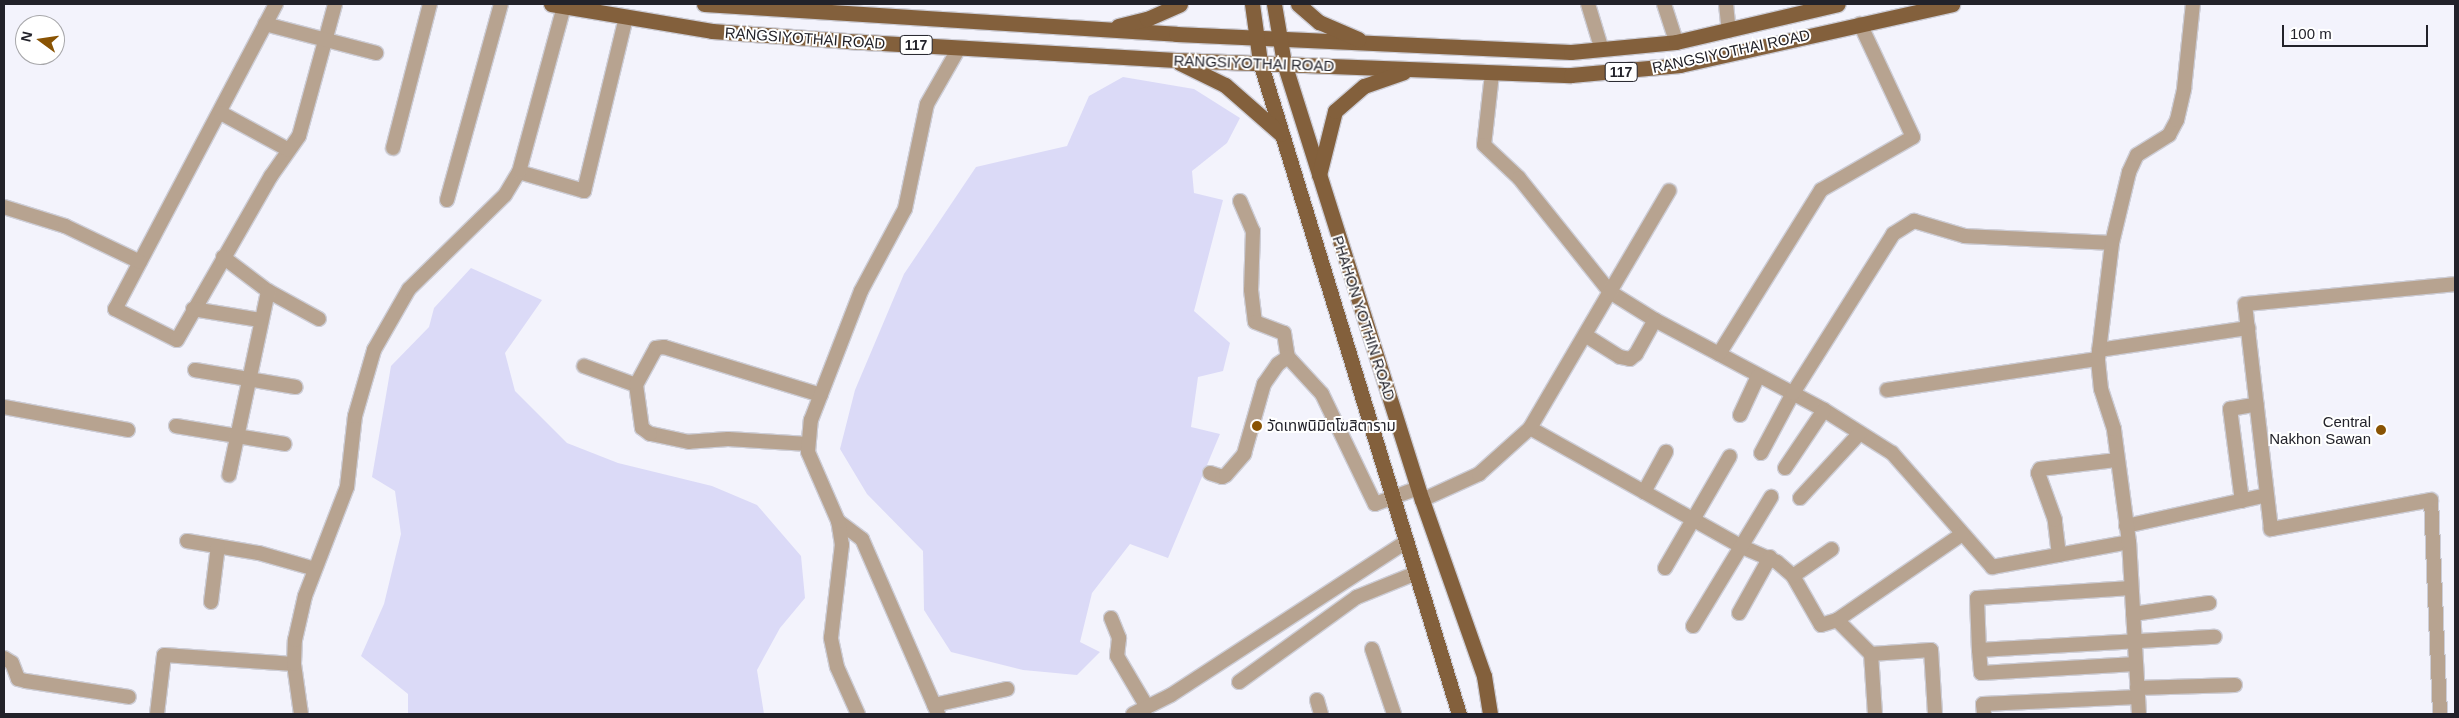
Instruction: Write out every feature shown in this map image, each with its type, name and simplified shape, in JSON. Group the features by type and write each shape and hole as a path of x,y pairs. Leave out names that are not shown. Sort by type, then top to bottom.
{"main road":[{"name":"RANGSIYOTHAI ROAD","path":"704,4 1102,30 1514,52 1602,50 1676,42 1729,31 1801,9 1838,4"},
{"path":"1102,30 1147,19 1180,4"},
{"name":"PHAHON YOTHIN ROAD","path":"1252,4 1260,62 1459,714"},
{"name":"PHAHON YOTHIN ROAD","path":"1274,4 1278,39 1284,63 1420,494 1484,676 1490,714"},
{"path":"1298,4 1319,22 1374,44"},
{"name":"RANGSIYOTHAI ROAD","path":"558,5 712,32 1175,60 1284,63 1492,74 1571,75 1680,65 1812,33 1952,4"},
{"path":"1801,9 1812,33"},
{"path":"1175,60 1225,85 1282,135"},
{"path":"1319,176 1335,112 1364,86 1410,70"}],"street":[{"path":"276,4 221,113 115,309 177,340 223,257 299,136 335,4"},
{"path":"393,148 430,4"},
{"path":"447,200 501,4"},
{"path":"1588,4 1602,50"},
{"path":"1664,4 1676,42"},
{"path":"1726,4 1729,31"},
{"path":"2139,714 2128,542 2114,428 2101,389 2098,354 2112,243 2137,155 2169,135 2178,120 2184,89 2193,4"},
{"path":"301,714 294,664 295,640 315,569 347,487 355,416 374,350 409,290 505,195 519,172 558,5"},
{"path":"519,172 584,191 626,18"},
{"path":"265,24 325,38 376,54"},
{"path":"1719,354 1821,190 1913,137 1860,24"},
{"path":"858,714 837,667 831,638 832,612 841,570 838,521 808,452 811,420 861,291 905,209 927,104 959,48"},
{"path":"1492,74 1484,145 1519,178 1610,292 1655,320 1824,410 1892,453 1992,567 2128,542"},
{"path":"221,113 289,150"},
{"path":"1240,201 1253,231 1251,290 1255,321 1284,333 1288,357 1322,394 1375,504 1393,498 1420,494 1479,474 1530,428 1669,191"},
{"path":"4,207 65,226 140,262"},
{"path":"1762,452 1793,393 1893,234 1914,221 1965,236 2112,243"},
{"path":"223,257 268,291 319,319"},
{"path":"2440,714 2432,500 2271,529 2245,304 2455,284"},
{"path":"229,475 247,378 268,291"},
{"path":"194,309 260,320"},
{"path":"1585,335 1620,357 1630,358 1636,354 1655,320"},
{"path":"1887,390 2248,328"},
{"path":"808,444 728,439 689,442 650,434 642,428 636,385 656,348 664,347 821,395"},
{"path":"1210,473 1222,477 1241,459 1248,445 1264,384 1278,364 1288,357"},
{"path":"584,366 636,385"},
{"path":"195,370 296,387"},
{"path":"1740,416 1758,376"},
{"path":"2242,500 2230,409 2257,404"},
{"path":"4,407 128,430"},
{"path":"1785,468 1824,410"},
{"path":"176,426 285,444"},
{"path":"1530,428 1693,521 1740,546 1770,557 1793,576 1821,625 1837,620 1962,534"},
{"path":"1800,498 1860,433"},
{"path":"1644,492 1666,452"},
{"path":"1665,568 1730,456"},
{"path":"2059,555 2055,520 2038,473 2040,469 2117,460"},
{"path":"2126,526 2267,495"},
{"path":"1693,626 1771,497"},
{"path":"838,521 862,539 936,710 1008,689"},
{"path":"187,541 259,553 315,569"},
{"path":"1133,714 1171,695 1406,542"},
{"path":"211,602 218,546"},
{"path":"1793,576 1832,549"},
{"path":"1739,613 1770,557"},
{"path":"1239,682 1357,596 1416,573"},
{"path":"2131,588 1977,598 1979,650 1981,673 2136,664"},
{"path":"2133,614 2209,604"},
{"path":"1111,618 1119,638 1117,656 1147,708"},
{"path":"1837,620 1871,654 1875,714"},
{"path":"1979,650 2216,637"},
{"path":"1372,649 1394,714"},
{"path":"1871,654 1931,650 1935,714"},
{"path":"157,714 164,656 294,664"},
{"path":"4,658 12,663 18,679 129,698"},
{"path":"1984,714 1983,704 2234,685"},
{"path":"1317,700 1321,714"}],"shaded area":[{"path":"1123,77 1194,89 1240,118 1227,143 1192,171 1194,193 1223,200 1194,311 1230,343 1223,371 1198,377 1191,427 1220,434 1168,558 1130,544 1092,593 1080,642 1100,652 1077,675 1023,670 951,652 924,610 923,551 867,494 840,449 855,390 904,274 976,167 1067,146 1089,96"},
{"path":"471,268 542,300 505,353 515,391 567,443 618,463 712,486 757,505 801,556 805,598 780,628 757,670 764,714 408,714 408,694 361,656 384,604 401,534 395,491 372,477 391,366 429,327 434,308"}],"place":[{"name":"วัดเทพนิมิตโฆสิตาราม","path":"1257,426"},
{"name":"Central Nakhon Sawan","path":"2381,430"}]}
